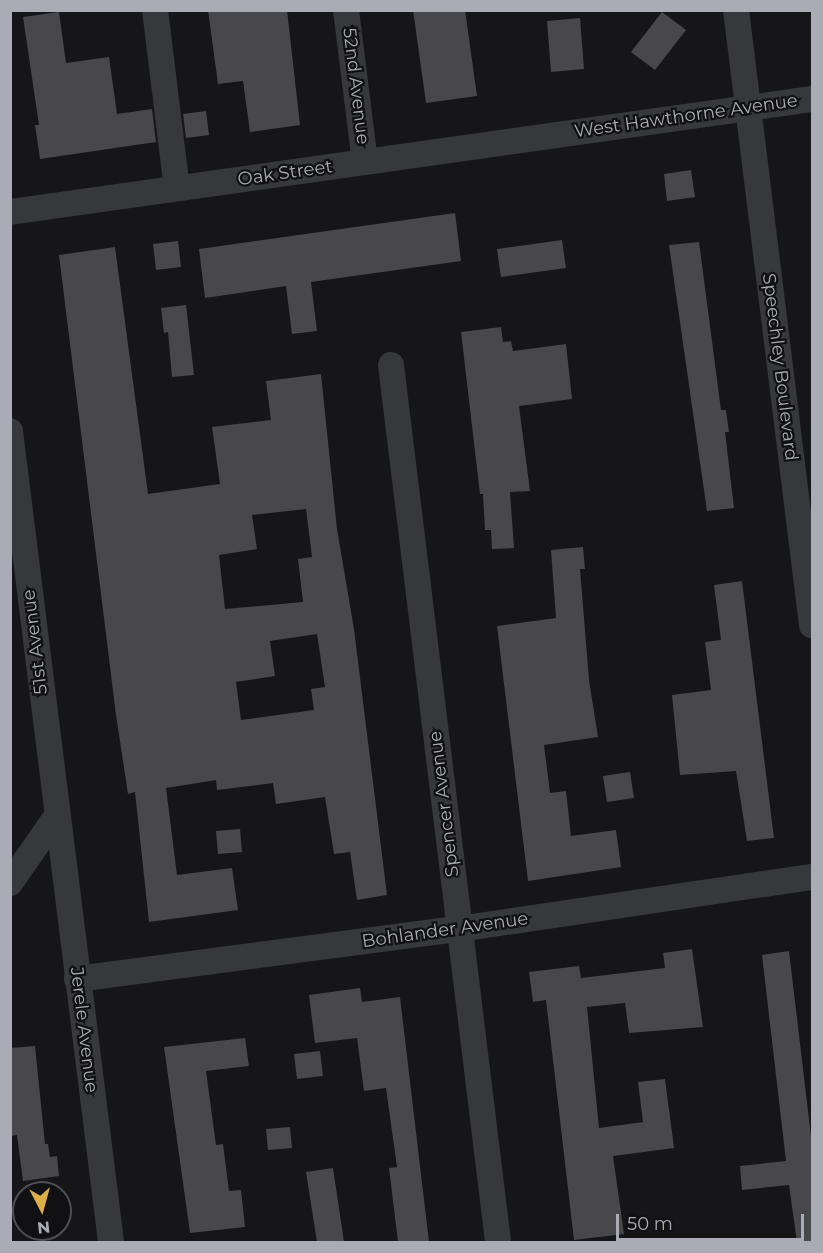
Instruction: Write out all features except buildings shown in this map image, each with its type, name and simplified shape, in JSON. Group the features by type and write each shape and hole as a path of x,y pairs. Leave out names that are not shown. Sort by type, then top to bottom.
{"street":[{"path":"155,10 177,188"},
{"name":"52nd Avenue","path":"346,10 365,162"},
{"name":"Speechley Boulevard","path":"736,10 813,625"},
{"name":"West Hawthorne Avenue","path":"559,133 813,99"},
{"name":"Oak Street","path":"10,212 559,133"},
{"name":"Spencer Avenue","path":"391,365 498,1242"},
{"name":"51st Avenue","path":"10,431 56,817"},
{"path":"10,883 56,817"},
{"name":"Jerele Avenue","path":"56,817 111,1242"},
{"name":"Bohlander Avenue","path":"77,980 459,929 813,877"}]}
